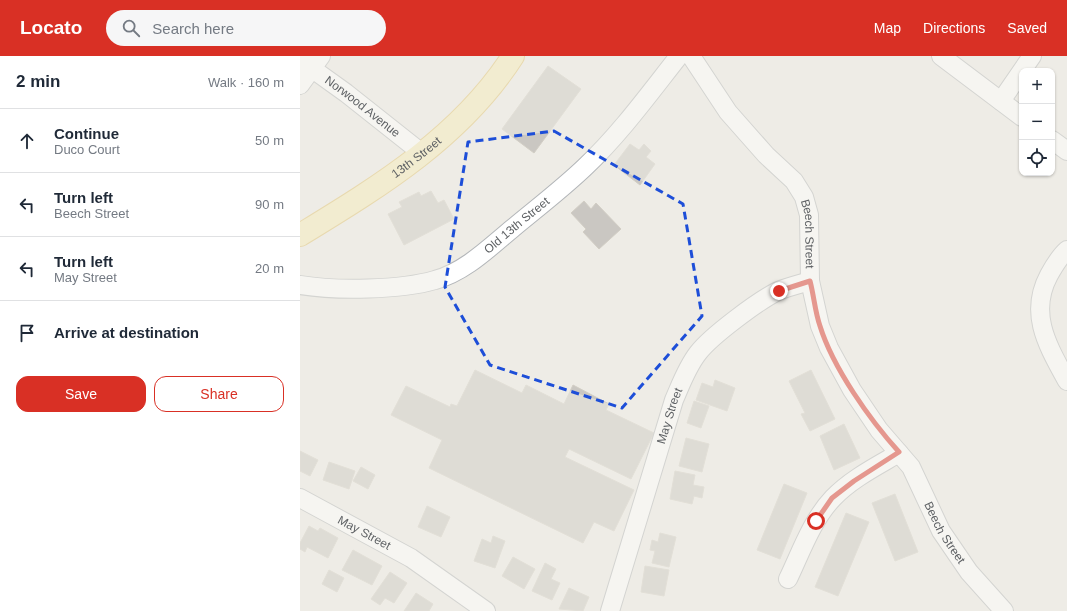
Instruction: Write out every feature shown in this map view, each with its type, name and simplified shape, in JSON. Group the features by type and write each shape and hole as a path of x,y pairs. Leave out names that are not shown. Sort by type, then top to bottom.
{"main road":[{"name":"13th Street","path":"300,235 380,186 423,154 470,111 501,76 513,56"}],"street":[{"name":"Old 13th Street","path":"300,285 318,288 402,287 436,280 453,272 485,251 585,167 626,124 678,56"},
{"name":"Beech Street","path":"691,56 728,112 766,155 794,181 804,197 809,215 810,281 820,326 829,348 879,430 911,467 941,531 969,572 1004,611"},
{"path":"941,56 1019,115"},
{"path":"1001,101 1032,56"},
{"name":"Norwood Avenue","path":"311,61 346,93 423,154"},
{"path":"300,85 311,61"},
{"path":"1055,142 1067,151"},
{"path":"1067,250 1054,266 1046,281 1040,297 1039,313 1048,347 1067,381"},
{"name":"May Street","path":"610,611 674,400 689,366 698,352 754,306 779,291 810,281"},
{"path":"788,579 816,521 832,498 854,481 899,452"},
{"name":"May Street","path":"300,498 411,558 486,611"}],"highlighted area":[{"path":"554,131 683,204 702,316 622,408 490,365 445,287 468,142"}],"building":[{"path":"548,66 581,89 534,153 502,129"},
{"path":"630,144 639,150 644,144 651,151 646,157 655,164 640,185 614,165"},
{"path":"431,191 438,203 444,200 454,219 404,245 388,214 402,207 399,202 419,192 421,196"},
{"path":"584,201 591,209 596,203 621,229 599,249 583,232 586,229 571,213"},
{"path":"475,370 522,393 526,385 564,404 573,385 609,404 606,410 654,433 631,479 569,449 565,457 634,490 614,531 594,522 583,543 429,468 442,440 391,415 406,386 450,407 451,404 457,406"},
{"path":"811,370 835,419 810,431 801,414 805,413 789,381"},
{"path":"715,380 735,388 727,411 696,400 702,383 713,387"},
{"path":"694,401 709,406 701,428 687,423"},
{"path":"844,424 860,458 834,470 820,436"},
{"path":"686,438 709,444 702,472 679,466"},
{"path":"300,451 318,460 310,476 300,471"},
{"path":"329,462 355,471 349,489 323,480"},
{"path":"361,467 375,475 368,489 353,481"},
{"path":"675,471 695,475 693,485 704,487 702,498 694,496 692,504 670,499"},
{"path":"784,484 807,493 780,559 757,550"},
{"path":"895,494 918,552 895,561 872,503"},
{"path":"427,506 450,517 441,537 418,527"},
{"path":"846,513 869,522 838,596 815,587"},
{"path":"309,526 318,531 320,528 338,538 328,558 307,547 305,552 300,549 300,543"},
{"path":"660,533 676,537 669,567 652,563 655,551 650,550 652,540 658,542"},
{"path":"493,536 505,541 495,568 474,561 482,539 491,543"},
{"path":"353,550 382,566 372,585 342,570"},
{"path":"513,557 535,569 524,589 502,576"},
{"path":"545,563 556,569 551,579 560,583 552,600 532,591"},
{"path":"645,566 669,570 664,596 641,592"},
{"path":"329,570 344,578 337,592 322,584"},
{"path":"390,572 407,583 394,603 385,598 380,605 371,599"},
{"path":"569,588 589,597 583,611 559,609"},
{"path":"416,593 433,604 429,611 404,611"}],"route":[{"path":"779,291 810,281 820,326 829,348 852,390 879,430 899,452 854,481 832,498 816,521"}]}
